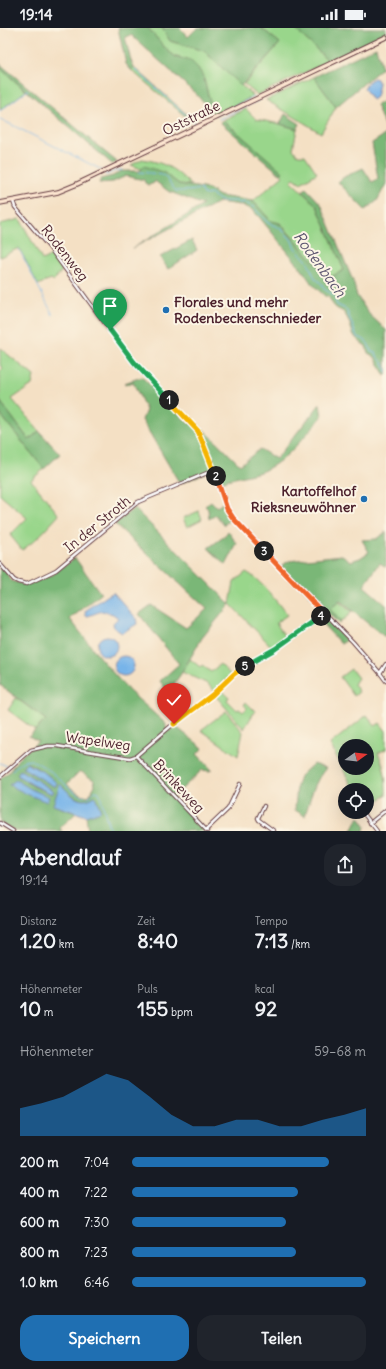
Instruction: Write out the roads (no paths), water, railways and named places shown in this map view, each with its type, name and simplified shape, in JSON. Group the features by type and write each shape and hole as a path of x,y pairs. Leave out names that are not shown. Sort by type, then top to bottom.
{"main road":[{"name":"Oststraße","path":"0,204 67,189 386,37"}],"street":[{"name":"Rodenweg","path":"13,201 15,207 49,247 134,362 198,431 214,470 227,509 233,518 324,614 353,642 386,681"},
{"name":"In der Stroth","path":"0,564 14,580 27,584 56,570 138,502 214,470"},
{"name":"Wapelweg","path":"0,777 31,750 48,746 57,746 130,758 136,756 212,695 239,670 275,649 324,614"},
{"path":"380,673 386,664"},
{"name":"Brinkeweg","path":"136,756 207,831 228,809 240,784"},
{"path":"264,806 258,818 274,831"},
{"path":"370,823 386,810"},
{"path":"367,819 377,831"},
{"path":"0,823 13,831"}],"water":[{"path":"374,78 377,79 379,84 376,97 372,100 364,88 369,81"},
{"path":"113,592 136,618 137,624 122,633 114,628 113,623 118,618 113,614 102,611 86,616 85,611"},
{"path":"107,636 114,639 117,646 114,653 107,656 100,653 97,646 100,639"},
{"path":"124,656 131,659 134,666 131,673 124,676 117,673 114,666 117,659"},
{"path":"26,763 45,773 57,783 55,787 23,768"},
{"path":"20,770 54,791 52,794 18,776"},
{"path":"16,780 49,797 47,802 9,785"},
{"path":"60,784 76,798 84,800 95,796 101,811 86,816 53,805"}],"waterway":[{"path":"135,69 195,123"},
{"path":"0,111 28,90"},
{"path":"216,115 254,97"},
{"path":"219,119 259,100"},
{"name":"Rodenbach","path":"0,119 102,170"},
{"name":"Rodenbach","path":"105,172 106,175 117,170 122,170"},
{"name":"Rodenbach","path":"139,172 164,176 176,191 191,191 200,189 205,195 211,194 221,201 244,202 253,207 268,223 280,228 291,239 295,248 307,261 315,278 322,284 324,289 334,295 337,305 346,309 357,337 365,340 371,352 376,353 378,358 383,362 386,372"},
{"path":"19,249 53,315"},
{"path":"12,770 23,761 31,760 55,774 68,787 78,794 89,797 93,792 99,792 110,831"},
{"path":"0,763 9,767"}],"place":[{"name":"Florales und mehr Rodenbeckenschnieder","path":"166,310"},
{"name":"Kartoffelhof Rieksneuwöhner","path":"364,499"}]}
